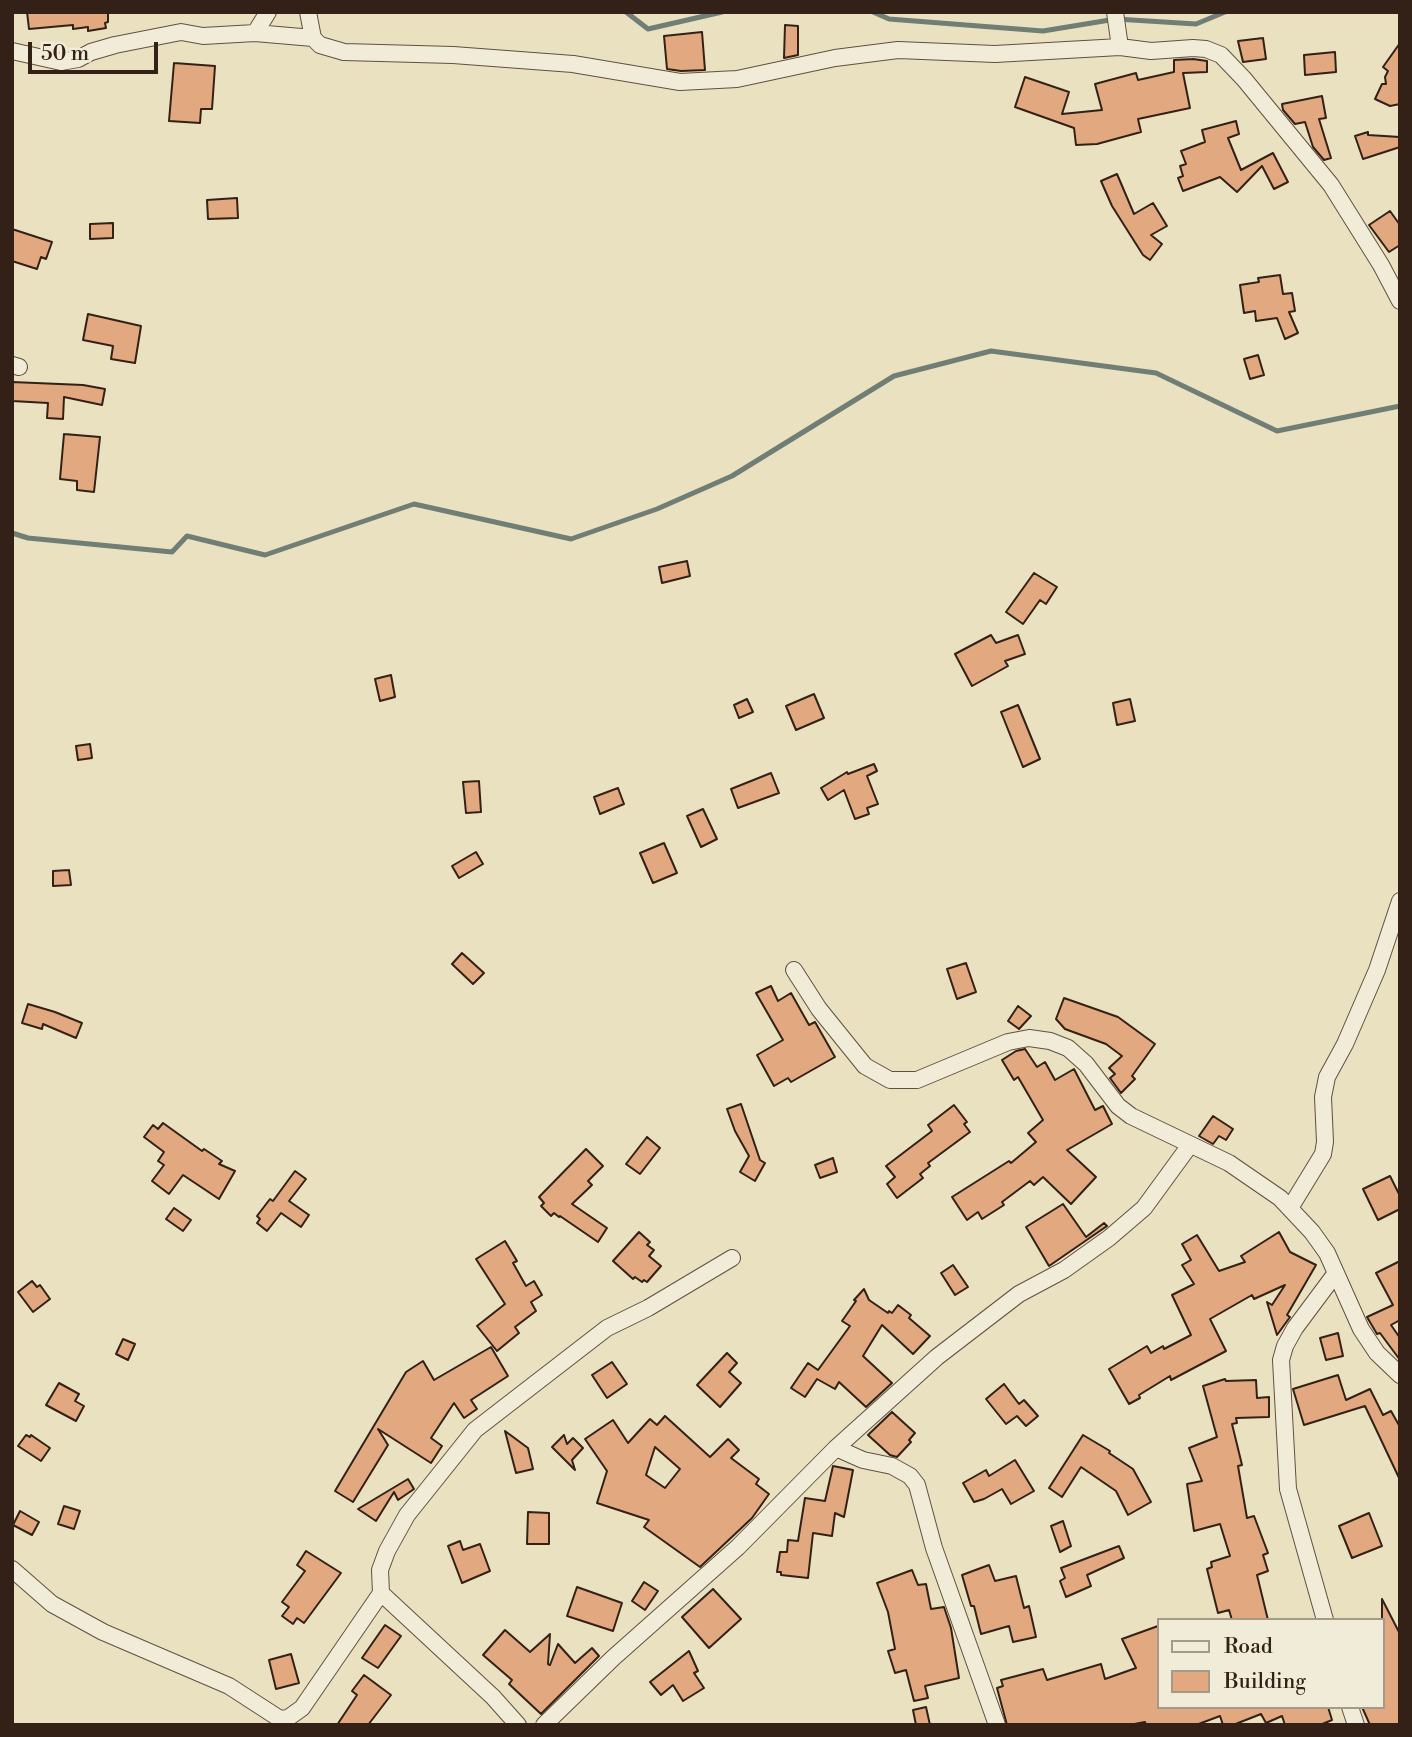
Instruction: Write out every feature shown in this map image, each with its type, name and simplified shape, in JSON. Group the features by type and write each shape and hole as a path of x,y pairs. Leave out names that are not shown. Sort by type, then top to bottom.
{"street":[{"path":"255,33 268,12"},
{"path":"308,12 313,38 320,45 344,52 453,55 573,64 680,82 737,79 835,58 898,50 995,54 1120,47 1152,51 1206,49 1221,55 1244,79 1331,185 1400,301"},
{"path":"1115,12 1120,47"},
{"path":"12,51 61,62 78,59 115,45 181,33 203,36 255,33 313,38"},
{"path":"1290,1208 1323,1154 1323,1097 1327,1077 1345,1044 1377,970 1400,901"},
{"path":"794,970 818,1009 864,1066 890,1080 917,1080 1008,1042 1029,1038 1050,1041 1068,1048 1086,1063 1118,1106 1125,1111 1229,1163 1280,1198 1320,1243 1362,1329 1377,1353 1400,1376"},
{"path":"544,1725 613,1658 738,1547 836,1448 937,1357 1019,1294 1064,1270 1109,1238 1144,1208 1191,1145"},
{"path":"12,1569 52,1604 111,1636 229,1686 280,1719 288,1718 302,1707 381,1593 380,1570 407,1515 475,1430 607,1328 648,1308 732,1258"},
{"path":"1324,1618 1288,1489 1281,1360 1295,1328 1336,1273"},
{"path":"836,1448 863,1460 892,1466 910,1475 917,1485 934,1548 997,1725"},
{"path":"381,1593 493,1697 518,1725"}],"building":[{"path":"27,12 108,12 108,22 105,23 106,28 88,31 88,27 73,29 73,25 29,29"},
{"path":"785,25 798,26 798,55 784,58"},
{"path":"702,32 705,70 667,69 664,36"},
{"path":"1263,38 1266,59 1243,62 1238,41"},
{"path":"1400,43 1400,104 1390,106 1375,99 1382,84 1386,84 1388,71 1383,67"},
{"path":"1335,52 1336,72 1305,75 1304,55"},
{"path":"1174,60 1207,61 1207,72 1183,73 1190,108 1138,119 1141,132 1097,144 1076,145 1074,128 1015,107 1025,77 1069,92 1062,114 1102,110 1095,84 1136,73 1138,80 1174,72"},
{"path":"174,63 215,66 212,109 201,109 200,123 169,121"},
{"path":"1322,96 1326,118 1319,119 1331,158 1324,160 1313,147 1305,122 1295,124 1283,110 1282,104"},
{"path":"1236,121 1239,134 1228,138 1241,170 1273,153 1288,182 1274,189 1262,166 1237,192 1220,177 1183,191 1178,178 1183,176 1180,166 1186,164 1181,151 1205,142 1202,130"},
{"path":"1368,132 1368,135 1400,137 1400,147 1363,159 1355,136"},
{"path":"1117,174 1134,214 1153,203 1167,226 1151,235 1162,244 1150,260 1143,255 1112,206 1101,181"},
{"path":"237,198 238,218 208,219 207,200"},
{"path":"1390,211 1400,225 1400,245 1389,252 1369,225"},
{"path":"113,223 113,238 90,239 90,224"},
{"path":"12,229 52,242 46,259 41,257 37,269 12,261"},
{"path":"1280,275 1283,294 1292,293 1295,311 1289,312 1298,333 1285,339 1277,318 1256,321 1255,311 1244,313 1240,285 1259,282 1258,278"},
{"path":"88,314 141,326 135,363 111,359 113,346 83,340"},
{"path":"1258,355 1264,375 1250,379 1244,359"},
{"path":"12,382 83,385 105,389 102,405 64,397 63,419 47,418 48,403 12,401"},
{"path":"64,434 100,437 94,492 77,490 77,481 60,479"},
{"path":"687,561 690,576 662,583 659,567"},
{"path":"1034,573 1057,587 1046,604 1040,600 1023,624 1006,612"},
{"path":"991,635 996,643 1018,635 1025,654 1005,661 1008,666 972,686 955,654"},
{"path":"391,675 395,697 380,701 375,679"},
{"path":"814,694 824,718 796,730 786,706"},
{"path":"747,699 753,712 739,718 734,705"},
{"path":"1130,699 1135,721 1117,725 1113,703"},
{"path":"1018,705 1040,759 1023,767 1001,712"},
{"path":"90,744 92,758 78,760 76,746"},
{"path":"874,764 877,771 867,776 878,804 867,808 869,814 855,819 844,790 828,800 821,788 847,772 848,774"},
{"path":"771,773 779,793 738,808 731,789"},
{"path":"479,781 481,812 466,813 463,782"},
{"path":"618,788 624,804 600,814 594,797"},
{"path":"703,809 717,839 701,847 687,816"},
{"path":"664,843 677,873 653,883 640,853"},
{"path":"476,852 483,864 459,878 452,866"},
{"path":"69,870 71,885 53,886 53,871"},
{"path":"462,953 484,973 473,984 452,964"},
{"path":"966,963 976,992 957,999 947,969"},
{"path":"771,986 778,1001 791,993 809,1025 815,1022 835,1057 791,1082 788,1078 774,1086 757,1055 783,1040 756,993"},
{"path":"1064,998 1118,1017 1155,1044 1132,1076 1135,1079 1121,1093 1110,1078 1115,1074 1109,1068 1122,1056 1106,1044 1065,1029 1056,1019"},
{"path":"28,1004 82,1023 76,1038 43,1024 42,1029 22,1023"},
{"path":"1018,1006 1031,1016 1019,1029 1008,1021"},
{"path":"1025,1049 1037,1067 1045,1062 1055,1080 1074,1069 1095,1110 1103,1106 1112,1124 1067,1150 1096,1177 1071,1204 1043,1177 1034,1185 1030,1181 1002,1202 1004,1205 982,1219 978,1212 967,1220 952,1197 1009,1161 1011,1163 1036,1142 1028,1133 1043,1120 1018,1077 1014,1080 1002,1060"},
{"path":"741,1104 760,1160 765,1163 755,1181 740,1172 749,1156 727,1109"},
{"path":"954,1105 967,1122 964,1124 970,1132 928,1163 930,1166 920,1174 923,1178 897,1198 887,1184 895,1177 886,1166 932,1131 928,1125"},
{"path":"1213,1116 1233,1129 1226,1140 1219,1136 1213,1144 1199,1136"},
{"path":"163,1123 202,1151 204,1149 222,1161 219,1164 235,1171 219,1199 183,1175 169,1194 152,1181 164,1165 158,1161 164,1152 144,1137 153,1125 158,1129"},
{"path":"647,1137 660,1148 640,1174 626,1164"},
{"path":"586,1149 603,1166 588,1181 592,1185 572,1204 607,1228 598,1242 560,1216 554,1213 551,1216 541,1206 544,1203 539,1197"},
{"path":"833,1158 837,1172 820,1178 815,1165"},
{"path":"295,1171 306,1179 289,1201 309,1215 301,1227 281,1213 267,1231 257,1223 260,1219 257,1216 270,1199 273,1201"},
{"path":"1390,1176 1400,1196 1400,1209 1378,1220 1363,1189"},
{"path":"1063,1204 1086,1237 1104,1223 1107,1226 1049,1266 1026,1227"},
{"path":"174,1208 191,1220 183,1231 166,1219"},
{"path":"639,1232 650,1242 647,1245 654,1250 649,1256 661,1266 647,1282 635,1277 633,1279 613,1261"},
{"path":"1279,1232 1290,1252 1316,1265 1287,1315 1290,1317 1277,1335 1267,1302 1272,1305 1285,1285 1254,1299 1252,1295 1210,1319 1226,1351 1171,1380 1170,1376 1129,1404 1109,1369 1147,1346 1151,1353 1191,1335 1172,1295 1194,1284 1182,1265 1191,1260 1182,1244 1197,1235 1219,1271 1245,1262 1241,1256"},
{"path":"505,1241 517,1261 513,1263 526,1286 534,1281 542,1295 531,1302 536,1311 515,1327 519,1333 497,1351 477,1326 505,1304 476,1259"},
{"path":"1400,1261 1400,1320 1391,1325 1400,1338 1400,1360 1380,1333 1377,1334 1367,1317 1393,1305 1376,1273"},
{"path":"953,1265 968,1287 955,1295 941,1273"},
{"path":"32,1281 37,1287 40,1285 50,1299 33,1312 18,1292"},
{"path":"864,1289 869,1300 888,1313 892,1313 898,1305 930,1336 913,1354 882,1325 863,1356 892,1383 866,1407 839,1382 835,1389 817,1379 805,1397 791,1388 808,1363 818,1370 850,1326 842,1321"},
{"path":"1338,1333 1343,1356 1326,1360 1320,1338"},
{"path":"123,1339 135,1344 128,1360 116,1354"},
{"path":"491,1347 508,1376 471,1400 477,1409 464,1418 454,1403 431,1438 442,1446 431,1463 378,1429 388,1445 353,1502 335,1491 406,1372 423,1361 434,1380"},
{"path":"727,1353 737,1363 729,1372 741,1383 720,1407 697,1385"},
{"path":"612,1362 627,1384 607,1398 592,1375"},
{"path":"1338,1375 1346,1400 1370,1389 1383,1415 1391,1411 1400,1427 1400,1480 1365,1406 1304,1425 1293,1389"},
{"path":"1225,1379 1256,1380 1257,1398 1269,1397 1269,1417 1236,1418 1237,1423 1232,1424 1242,1465 1238,1466 1247,1518 1254,1516 1268,1553 1263,1555 1268,1571 1257,1575 1268,1618 1231,1618 1229,1610 1218,1613 1207,1569 1212,1567 1211,1562 1230,1556 1220,1524 1194,1531 1187,1484 1202,1481 1189,1448 1217,1437 1203,1386"},
{"path":"59,1383 79,1394 75,1401 84,1406 76,1421 46,1405"},
{"path":"1004,1384 1019,1404 1024,1400 1038,1416 1026,1426 1017,1416 1006,1424 986,1399"},
{"path":"892,1412 915,1433 909,1440 911,1442 897,1457 890,1455 868,1435"},
{"path":"665,1416 710,1457 728,1439 739,1450 731,1458 759,1479 756,1484 769,1494 752,1518 700,1567 644,1527 649,1520 597,1503 607,1471 585,1439 613,1420 628,1443 650,1419 657,1425","holes":["655,1447 680,1469 665,1488 646,1475"]},
{"path":"505,1431 528,1448 533,1469 516,1473"},
{"path":"26,1435 31,1435 50,1448 41,1461 18,1446"},
{"path":"564,1435 567,1444 573,1438 583,1448 572,1460 575,1470 552,1447"},
{"path":"1083,1435 1133,1469 1151,1502 1128,1515 1116,1491 1081,1467 1062,1497 1049,1488"},
{"path":"1015,1460 1034,1491 1011,1504 1002,1489 974,1502 963,1483 986,1470 989,1476"},
{"path":"833,1466 853,1470 844,1517 835,1513 832,1536 813,1533 808,1578 781,1575 781,1572 777,1572 780,1552 787,1552 788,1540 798,1541 805,1498 825,1501"},
{"path":"408,1479 414,1489 398,1500 394,1492 376,1521 358,1509"},
{"path":"64,1506 80,1511 74,1529 58,1524"},
{"path":"20,1511 39,1522 32,1535 13,1525"},
{"path":"528,1512 549,1513 549,1544 527,1544"},
{"path":"1369,1513 1382,1546 1352,1558 1339,1526"},
{"path":"1063,1521 1071,1546 1060,1552 1051,1526"},
{"path":"460,1541 463,1550 480,1544 490,1571 462,1583 448,1546"},
{"path":"1119,1546 1124,1558 1087,1575 1091,1586 1066,1597 1060,1581 1065,1578 1061,1568"},
{"path":"306,1551 341,1573 304,1623 297,1618 293,1624 282,1616 289,1607 282,1602 305,1571 297,1565"},
{"path":"989,1565 995,1581 1016,1576 1024,1608 1029,1606 1036,1637 1013,1642 1009,1626 981,1634 962,1575"},
{"path":"912,1570 918,1585 926,1584 931,1609 944,1607 951,1628 959,1678 925,1686 928,1698 914,1701 906,1670 895,1673 888,1651 895,1649 888,1612 877,1583"},
{"path":"644,1582 658,1591 645,1610 632,1601"},
{"path":"577,1587 622,1603 613,1631 567,1616"},
{"path":"713,1589 741,1619 709,1648 682,1617"},
{"path":"1382,1599 1400,1634 1400,1725 1370,1725 1363,1709 1384,1709"},
{"path":"385,1625 401,1636 378,1668 362,1658"},
{"path":"1156,1627 1156,1709 1329,1709 1332,1720 1320,1725 1285,1725 1282,1716 1266,1723 1261,1714 1233,1725 1223,1725 1220,1716 1196,1725 1146,1725 1145,1722 1129,1725 1007,1725 997,1688 1003,1686 1001,1680 1043,1669 1047,1680 1101,1664 1105,1679 1136,1668 1122,1639"},
{"path":"505,1630 530,1652 550,1634 550,1665 558,1644 575,1663 592,1648 599,1656 541,1714 509,1684 512,1680 483,1655"},
{"path":"689,1651 698,1671 694,1673 704,1688 683,1701 673,1685 661,1695 650,1682"},
{"path":"291,1654 299,1683 276,1689 269,1660"},
{"path":"364,1675 391,1695 368,1725 337,1725 357,1695 352,1691"},
{"path":"926,1707 930,1725 916,1725 913,1710"}],"waterway":[{"path":"626,12 648,29 722,12"},
{"path":"873,12 889,19 1043,31 1116,19 1196,24 1225,12"},
{"path":"12,533 28,538 172,552 187,536 265,555 414,504 571,539 657,509 732,476 894,376 991,351 1156,373 1277,431 1400,406"}]}
